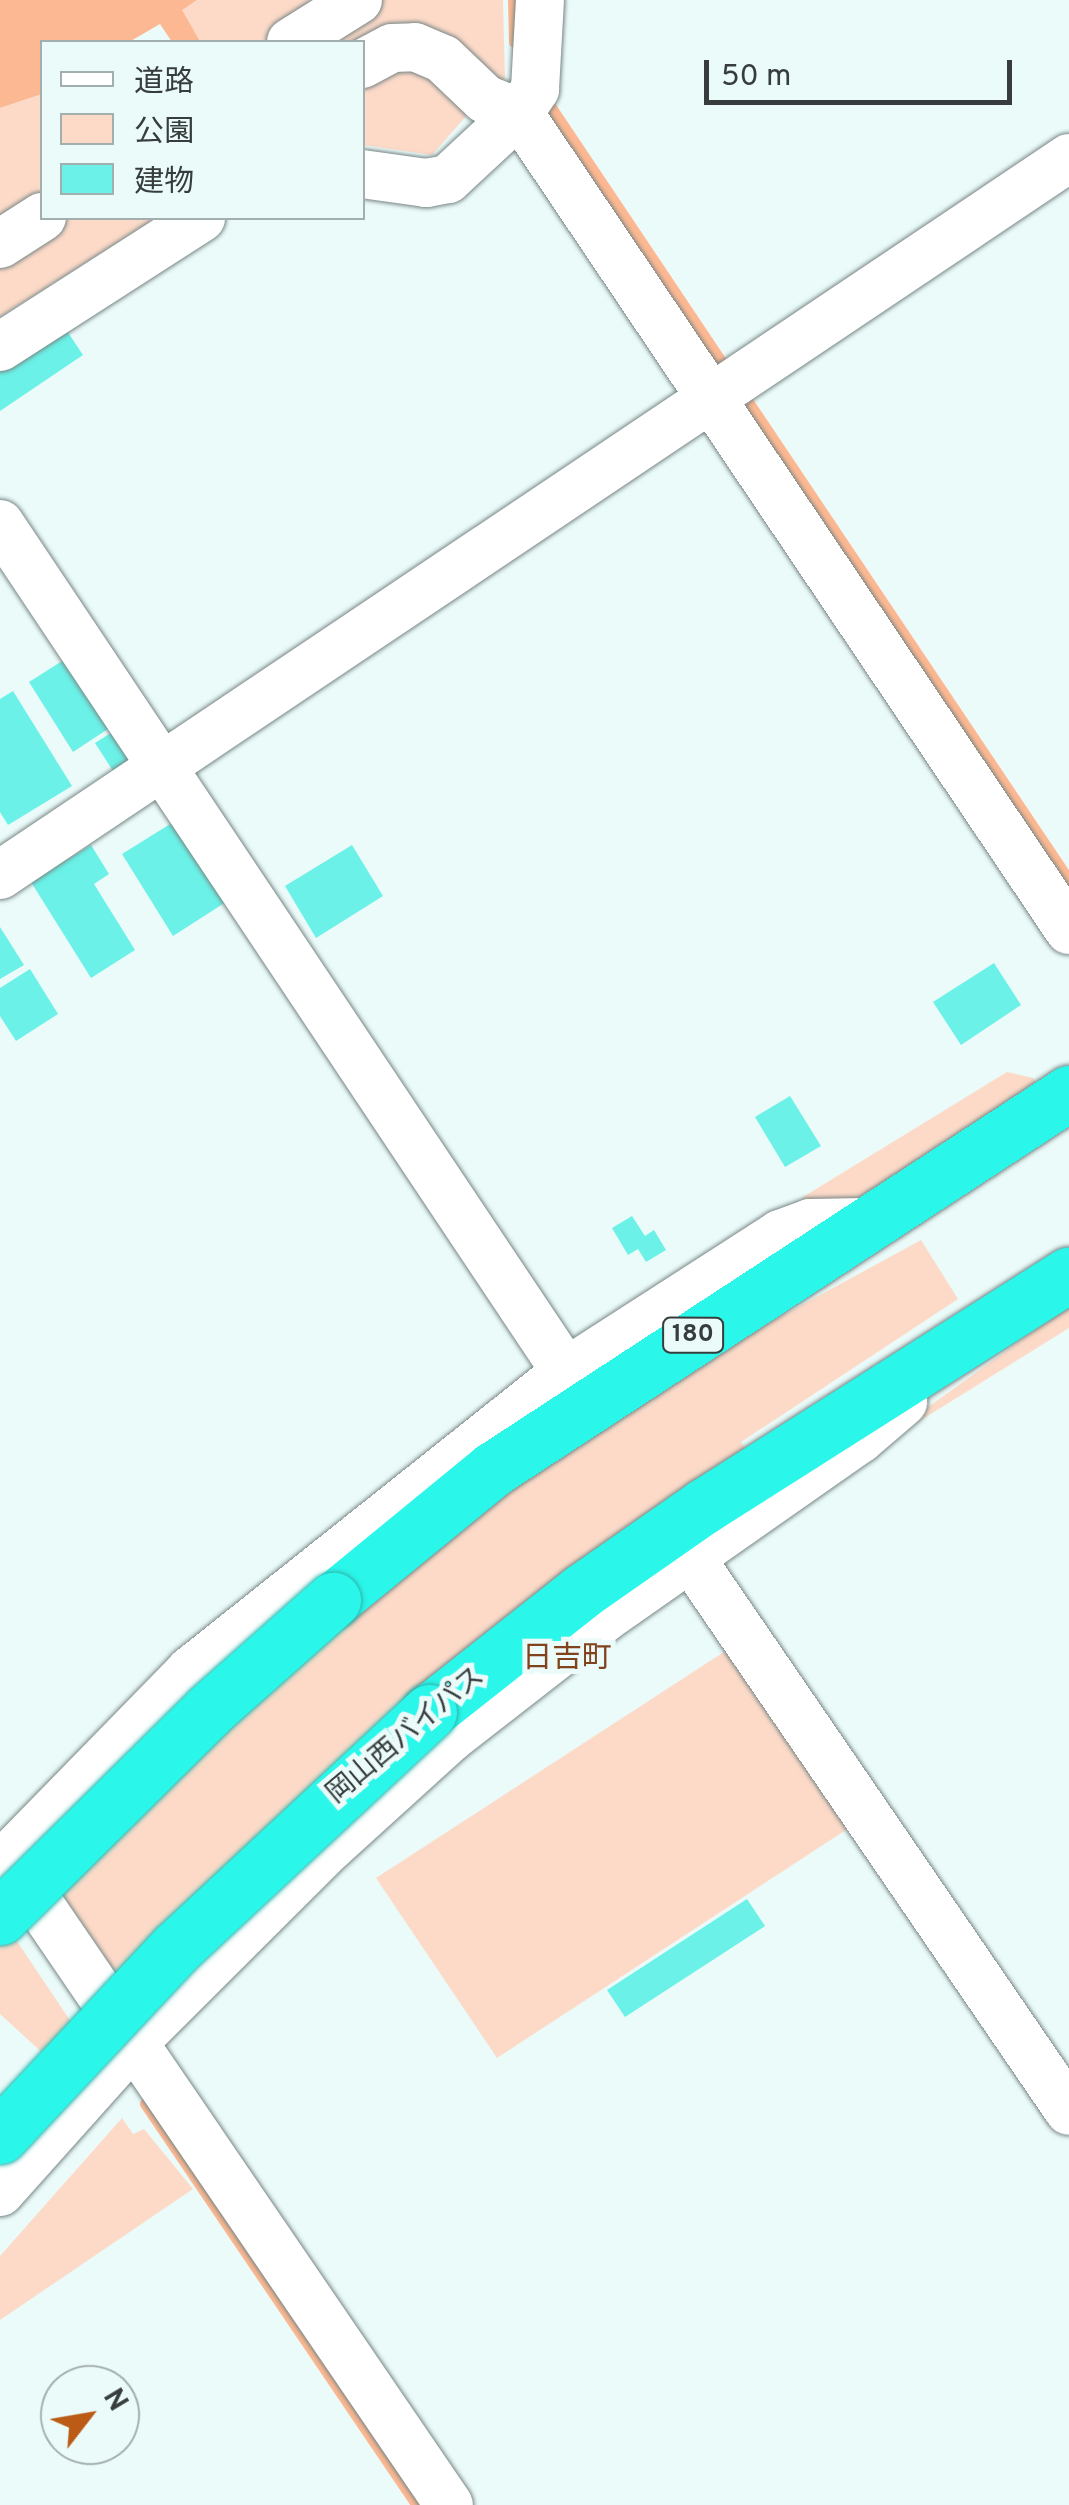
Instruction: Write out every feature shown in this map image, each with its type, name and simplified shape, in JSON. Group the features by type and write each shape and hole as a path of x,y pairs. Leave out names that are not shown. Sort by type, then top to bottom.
{"highway":[{"name":"180","path":"0,1917 195,1723 333,1600 493,1470 864,1222 1069,1093"},
{"name":"岡山西バイパス","path":"0,2136 176,1948 429,1712 688,1516 1069,1274"}],"street":[{"path":"294,40 358,0"},
{"path":"365,174 426,184 448,179 519,113 535,89 540,0"},
{"path":"365,62 392,48 415,47 443,59 484,100 519,113 1069,930"},
{"path":"0,875 1069,158"},
{"path":"0,244 40,219"},
{"path":"0,347 199,220"},
{"path":"0,524 566,1372"},
{"path":"449,2505 3,1856 190,1672 566,1372 780,1234 810,1223 864,1222"},
{"path":"0,2192 134,2042 330,1847 450,1738 690,1556 860,1439 1007,1311"},
{"path":"690,1556 1066,2100"}],"green space":[{"path":"197,0 339,0 273,40 200,40 181,10"},
{"path":"376,0 503,0 505,78 491,91 365,40 312,40"},
{"path":"415,58 475,106 432,155 365,145 365,77"},
{"path":"40,95 40,208 0,233 0,108"},
{"path":"53,220 153,220 0,317 0,253"},
{"path":"1007,1072 1033,1078 1040,1089 867,1199 802,1207 803,1197"},
{"path":"921,1240 958,1299 741,1442 746,1450 141,2010 35,1854 527,1478 732,1343"},
{"path":"1069,1306 1069,1328 865,1455 864,1453"},
{"path":"730,1648 852,1826 497,2058 376,1878"},
{"path":"0,1916 94,2056 71,2079 0,2014"},
{"path":"122,2118 133,2134 144,2129 193,2189 0,2320 0,2256"}],"shaded area":[{"path":"0,0 197,0 182,10 199,40 171,40 160,24 132,40 40,40 40,95 0,108"}],"building":[{"path":"63,325 83,355 0,411 0,368"},
{"path":"67,658 111,727 73,752 29,682"},
{"path":"13,691 72,786 8,825 0,812 0,699"},
{"path":"114,731 134,763 115,774 95,743"},
{"path":"175,821 226,902 173,936 122,854"},
{"path":"91,845 109,874 94,884 135,950 91,978 31,882"},
{"path":"352,845 383,896 316,938 285,886"},
{"path":"0,927 24,965 0,979"},
{"path":"994,963 1021,1005 961,1045 933,1002"},
{"path":"30,969 58,1014 16,1041 0,1016 0,988"},
{"path":"790,1096 821,1146 785,1167 755,1117"},
{"path":"632,1216 645,1236 654,1230 666,1250 646,1262 638,1249 628,1255 612,1228"},
{"path":"747,1899 765,1926 625,2017 607,1990"}],"waterway":[{"path":"514,0 515,42"},
{"path":"545,99 727,371"},
{"path":"745,398 1069,881"},
{"path":"146,2104 418,2505"}],"district":[{"name":"日吉町","path":"567,1660"}]}
